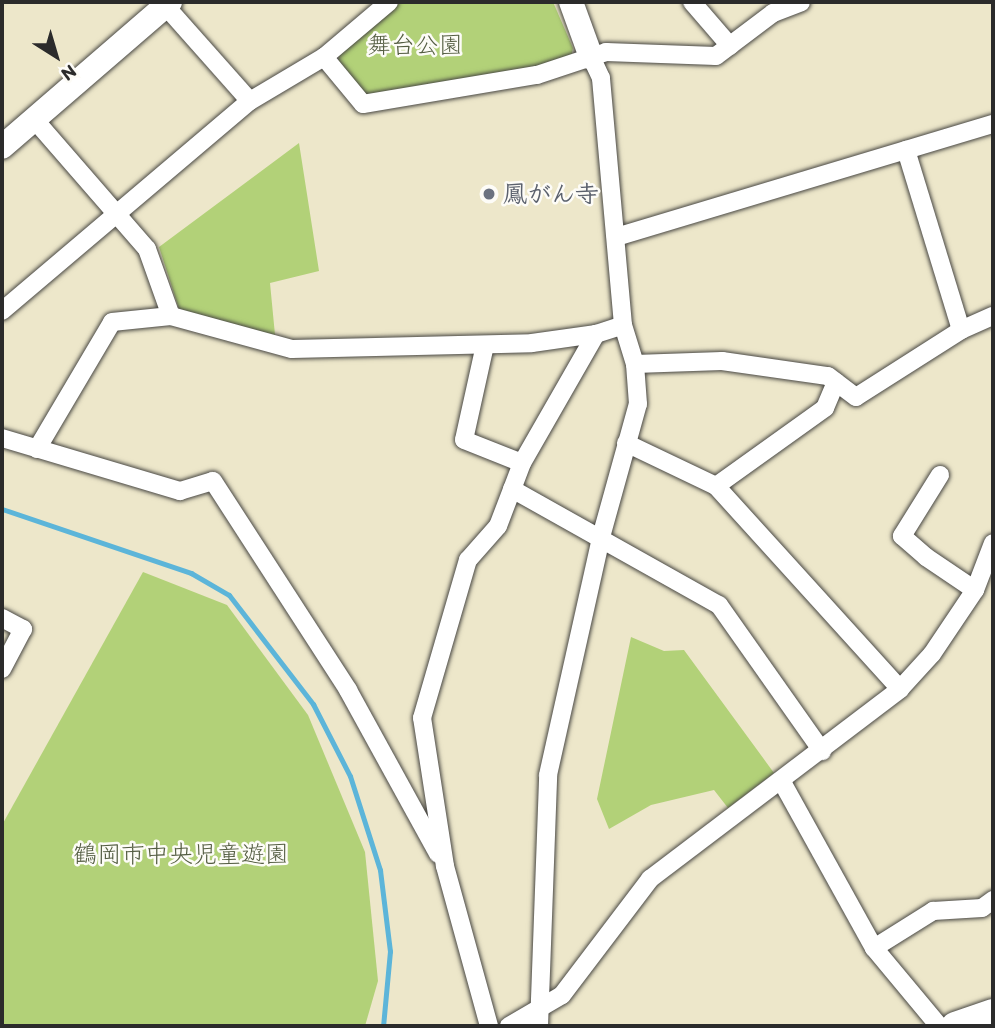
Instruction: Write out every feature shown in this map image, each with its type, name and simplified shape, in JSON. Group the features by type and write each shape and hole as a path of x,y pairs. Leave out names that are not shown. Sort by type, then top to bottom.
{"main road":[{"path":"955,1026 993,1013"}],"street":[{"path":"2,310 250,101 324,57 389,2"},
{"path":"692,2 730,46"},
{"path":"324,57 363,104 537,75 606,52 716,56 773,13 801,2"},
{"path":"2,147 166,3 250,101"},
{"path":"539,1026 548,775 601,537 638,404 635,364 623,325 601,78 577,5"},
{"path":"34,119 147,249 171,316"},
{"path":"616,237 993,124"},
{"path":"906,150 961,330"},
{"path":"37,449 112,322 171,316 292,349 485,345 596,334 623,325"},
{"path":"635,364 722,361 828,376 856,397 961,330 993,316"},
{"path":"489,1026 444,866 422,718 468,560 498,526 522,463 596,334"},
{"path":"485,345 464,440 522,463"},
{"path":"716,486 825,408 836,382"},
{"path":"2,438 180,491 213,481 348,690 444,866"},
{"path":"626,443 690,471 716,486 900,689"},
{"path":"940,475 902,536 926,557 975,590"},
{"path":"512,489 719,606 822,751"},
{"path":"509,1026 539,1006 562,995 650,879 782,782 900,689 932,654 975,590 993,543"},
{"path":"2,618 23,629 2,669"},
{"path":"782,782 874,948 939,1026"},
{"path":"874,948 933,911 982,908 993,900"}],"green space":[{"name":"舞台公園","path":"401,2 553,2 573,48 571,57 536,70 367,96 338,62 340,53"},
{"path":"299,143 319,271 270,283 275,335 180,312 159,247"},
{"name":"鶴岡市中央児童遊園","path":"143,572 227,605 308,715 365,852 378,981 365,1026 2,1026 2,825"},
{"path":"631,637 664,651 684,650 774,773 728,808 714,790 651,805 609,829 597,799"}],"waterway":[{"path":"2,509 191,573 229,595 313,704 350,776 380,870 390,951 383,1026"}],"place":[{"name":"鳳がん寺","path":"489,194"}]}
